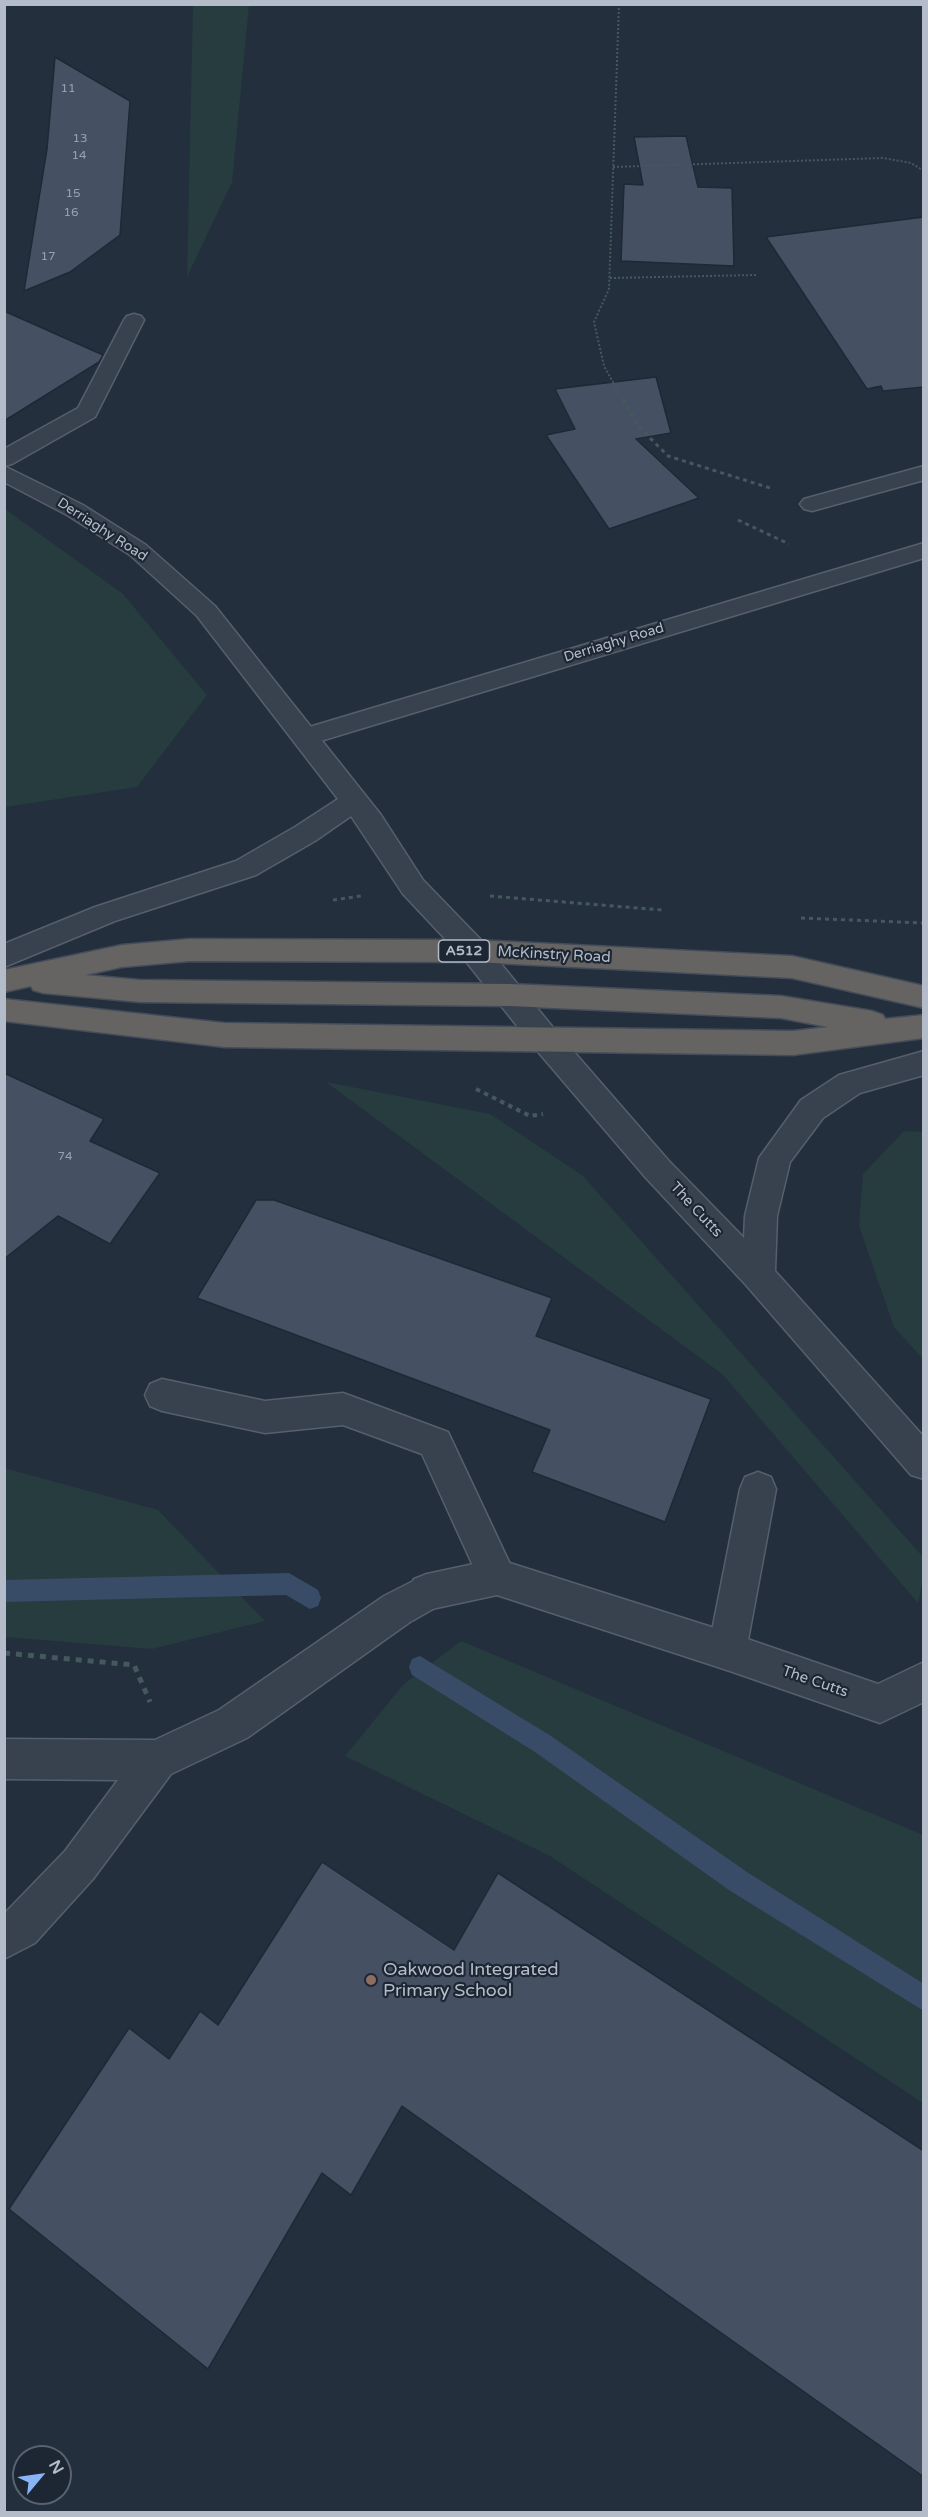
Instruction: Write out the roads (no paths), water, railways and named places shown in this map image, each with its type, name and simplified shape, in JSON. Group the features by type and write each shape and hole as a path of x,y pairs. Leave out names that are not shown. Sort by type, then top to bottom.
{"highway":[{"name":"McKinstry Road","path":"6,972 122,956 190,950 474,951 792,967 924,997"},
{"path":"6,972 140,991 508,995 781,1007 913,1028"},
{"path":"4,1010 224,1035 793,1043 913,1028"}],"street":[{"path":"4,459 87,412 134,320"},
{"name":"Derriaghy Road","path":"4,473 75,510 138,550 206,611 371,822 413,887 474,951"},
{"path":"812,504 857,494 924,474"},
{"name":"Derriaghy Road","path":"306,737 924,550"},
{"path":"6,972 105,914 246,867 305,834 354,801"},
{"name":"The Cutts","path":"474,951 544,1038 657,1169 758,1275 924,1463"},
{"path":"758,1275 761,1216 775,1158 812,1109 850,1084 924,1063"},
{"path":"4,1759 165,1757 233,1724 397,1609 427,1593 496,1577 435,1443 343,1409 265,1417 162,1395"},
{"path":"727,1651 758,1490"},
{"name":"The Cutts","path":"496,1577 727,1651 880,1704 924,1681"},
{"path":"4,1938 20,1928 79,1865 165,1757"}],"waterway":[{"path":"4,1591 289,1584 310,1598"},
{"path":"420,1667 543,1744 738,1881 924,1999"}],"place":[{"name":"Oakwood Integrated Primary School","path":"371,1980"}]}
